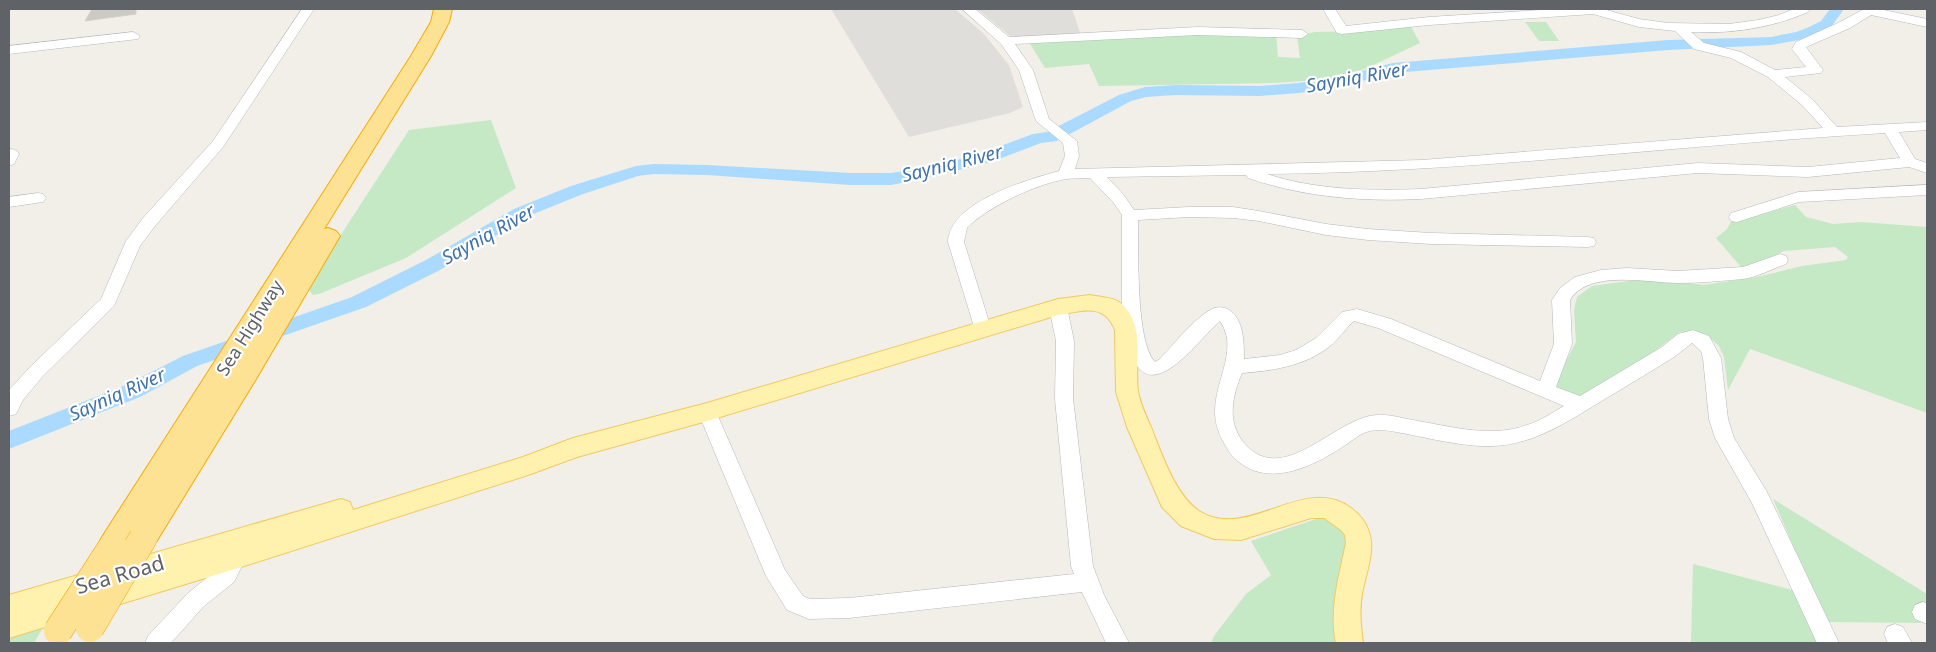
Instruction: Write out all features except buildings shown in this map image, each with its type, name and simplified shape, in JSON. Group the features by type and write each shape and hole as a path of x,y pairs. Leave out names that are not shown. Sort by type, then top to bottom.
{"highway":[{"name":"Sea Highway","path":"70,637 113,546 421,56 440,22 443,9"},
{"name":"Sea Highway","path":"70,637 142,538 247,372 295,289 437,58 454,26 460,9"}],"main road":[{"path":"9,626 200,571 233,550 528,465 573,448 707,412 982,328 1058,307 1090,302 1121,311 1126,330 1128,392 1139,427 1162,482 1171,500 1184,514 1214,528 1241,529 1303,510 1325,508 1344,517 1354,527 1359,543 1348,597 1350,643"},
{"name":"Sea Road","path":"9,607 200,571"}],"street":[{"path":"9,409 16,395 37,371 108,302 132,245 154,216 198,170 218,144 308,9"},
{"path":"968,9 1006,41 1026,70 1044,121 1067,137 1072,148 1072,156 1066,174"},
{"path":"1329,9 1342,30 1429,21 1593,9 1622,19 1682,31 1759,24 1780,20 1804,9"},
{"path":"1773,74 1816,70 1799,49 1800,45 1845,25 1872,10 1927,23"},
{"path":"1006,41 1198,31 1302,34"},
{"path":"1682,31 1699,46 1736,55 1773,74 1807,102 1833,131"},
{"path":"9,50 133,36"},
{"path":"982,328 956,242 956,234 959,228 974,213 1003,197 1040,181 1066,174 1093,172 1342,169 1488,161 1833,131 1927,126"},
{"path":"1889,128 1910,162"},
{"path":"9,155 12,154 9,161"},
{"path":"1241,170 1274,182 1312,190 1375,196 1421,194 1698,168 1808,172 1910,162 1927,168"},
{"path":"1093,172 1118,198 1130,216 1121,311 1142,360 1147,366 1157,368 1166,364 1207,322 1220,313 1225,314 1229,319 1235,337 1235,367 1223,402 1223,423 1244,457 1259,464 1267,466 1285,465 1303,459 1334,443 1357,428 1370,423 1396,424 1488,439 1507,439 1532,433 1668,352 1684,338 1693,336 1704,342 1713,362 1720,428 1759,497 1828,643"},
{"path":"1737,217 1798,197 1927,190"},
{"path":"9,202 38,198"},
{"path":"1130,216 1193,210 1231,212 1336,231 1448,239 1588,242"},
{"path":"1545,391 1563,344 1561,300 1566,292 1581,281 1601,276 1627,274 1678,277 1723,276 1745,273 1780,260"},
{"path":"1058,307 1064,341 1064,399 1082,566 1118,643"},
{"path":"1235,367 1263,365 1308,352 1320,345 1335,332 1346,317 1354,315 1388,326 1580,404"},
{"path":"707,412 776,576 795,603 809,609 849,608 1088,582"},
{"path":"156,643 200,571"}],"shaded area":[{"path":"831,9 955,9 984,34 1009,65 1023,107 1010,113 909,137"},
{"path":"977,9 1072,9 1081,35 1015,40"}],"green space":[{"path":"1525,22 1546,22 1559,41 1539,41"},
{"path":"1410,25 1420,43 1365,69 1318,80 1272,83 1099,86 1089,64 1045,68 1029,42 1192,33 1276,34 1278,57 1300,58 1297,36 1315,32 1368,31"},
{"path":"491,120 516,188 406,258 313,295 307,287 409,130"},
{"path":"1795,205 1806,217 1833,224 1861,222 1927,227 1927,413 1750,349 1728,390 1724,357 1719,346 1710,338 1689,332 1680,332 1640,362 1578,398 1553,386 1576,342 1574,310 1577,297 1592,286 1652,278 1704,285 1757,277 1802,266 1846,260 1848,257 1835,247 1784,251 1757,264 1741,267 1716,238 1727,229 1731,222"},
{"path":"1773,499 1927,594 1927,623 1826,622"},
{"path":"1333,517 1350,532 1341,606 1343,643 1211,643 1214,636 1246,594 1271,575 1251,541 1319,518"},
{"path":"1693,564 1796,591 1820,643 1691,643"},
{"path":"48,619 34,643 9,643 9,631"}],"waterway":[{"name":"Sayniq River","path":"9,440 133,391 190,361 359,302 433,265 520,213 577,190 636,171 654,169 707,170 850,179 891,179 931,172 985,158 1039,138 1051,137 1125,98 1145,92 1175,90 1260,91 1299,88 1346,80 1393,68 1668,45 1771,41 1799,36 1812,31 1826,24 1837,9"}]}
